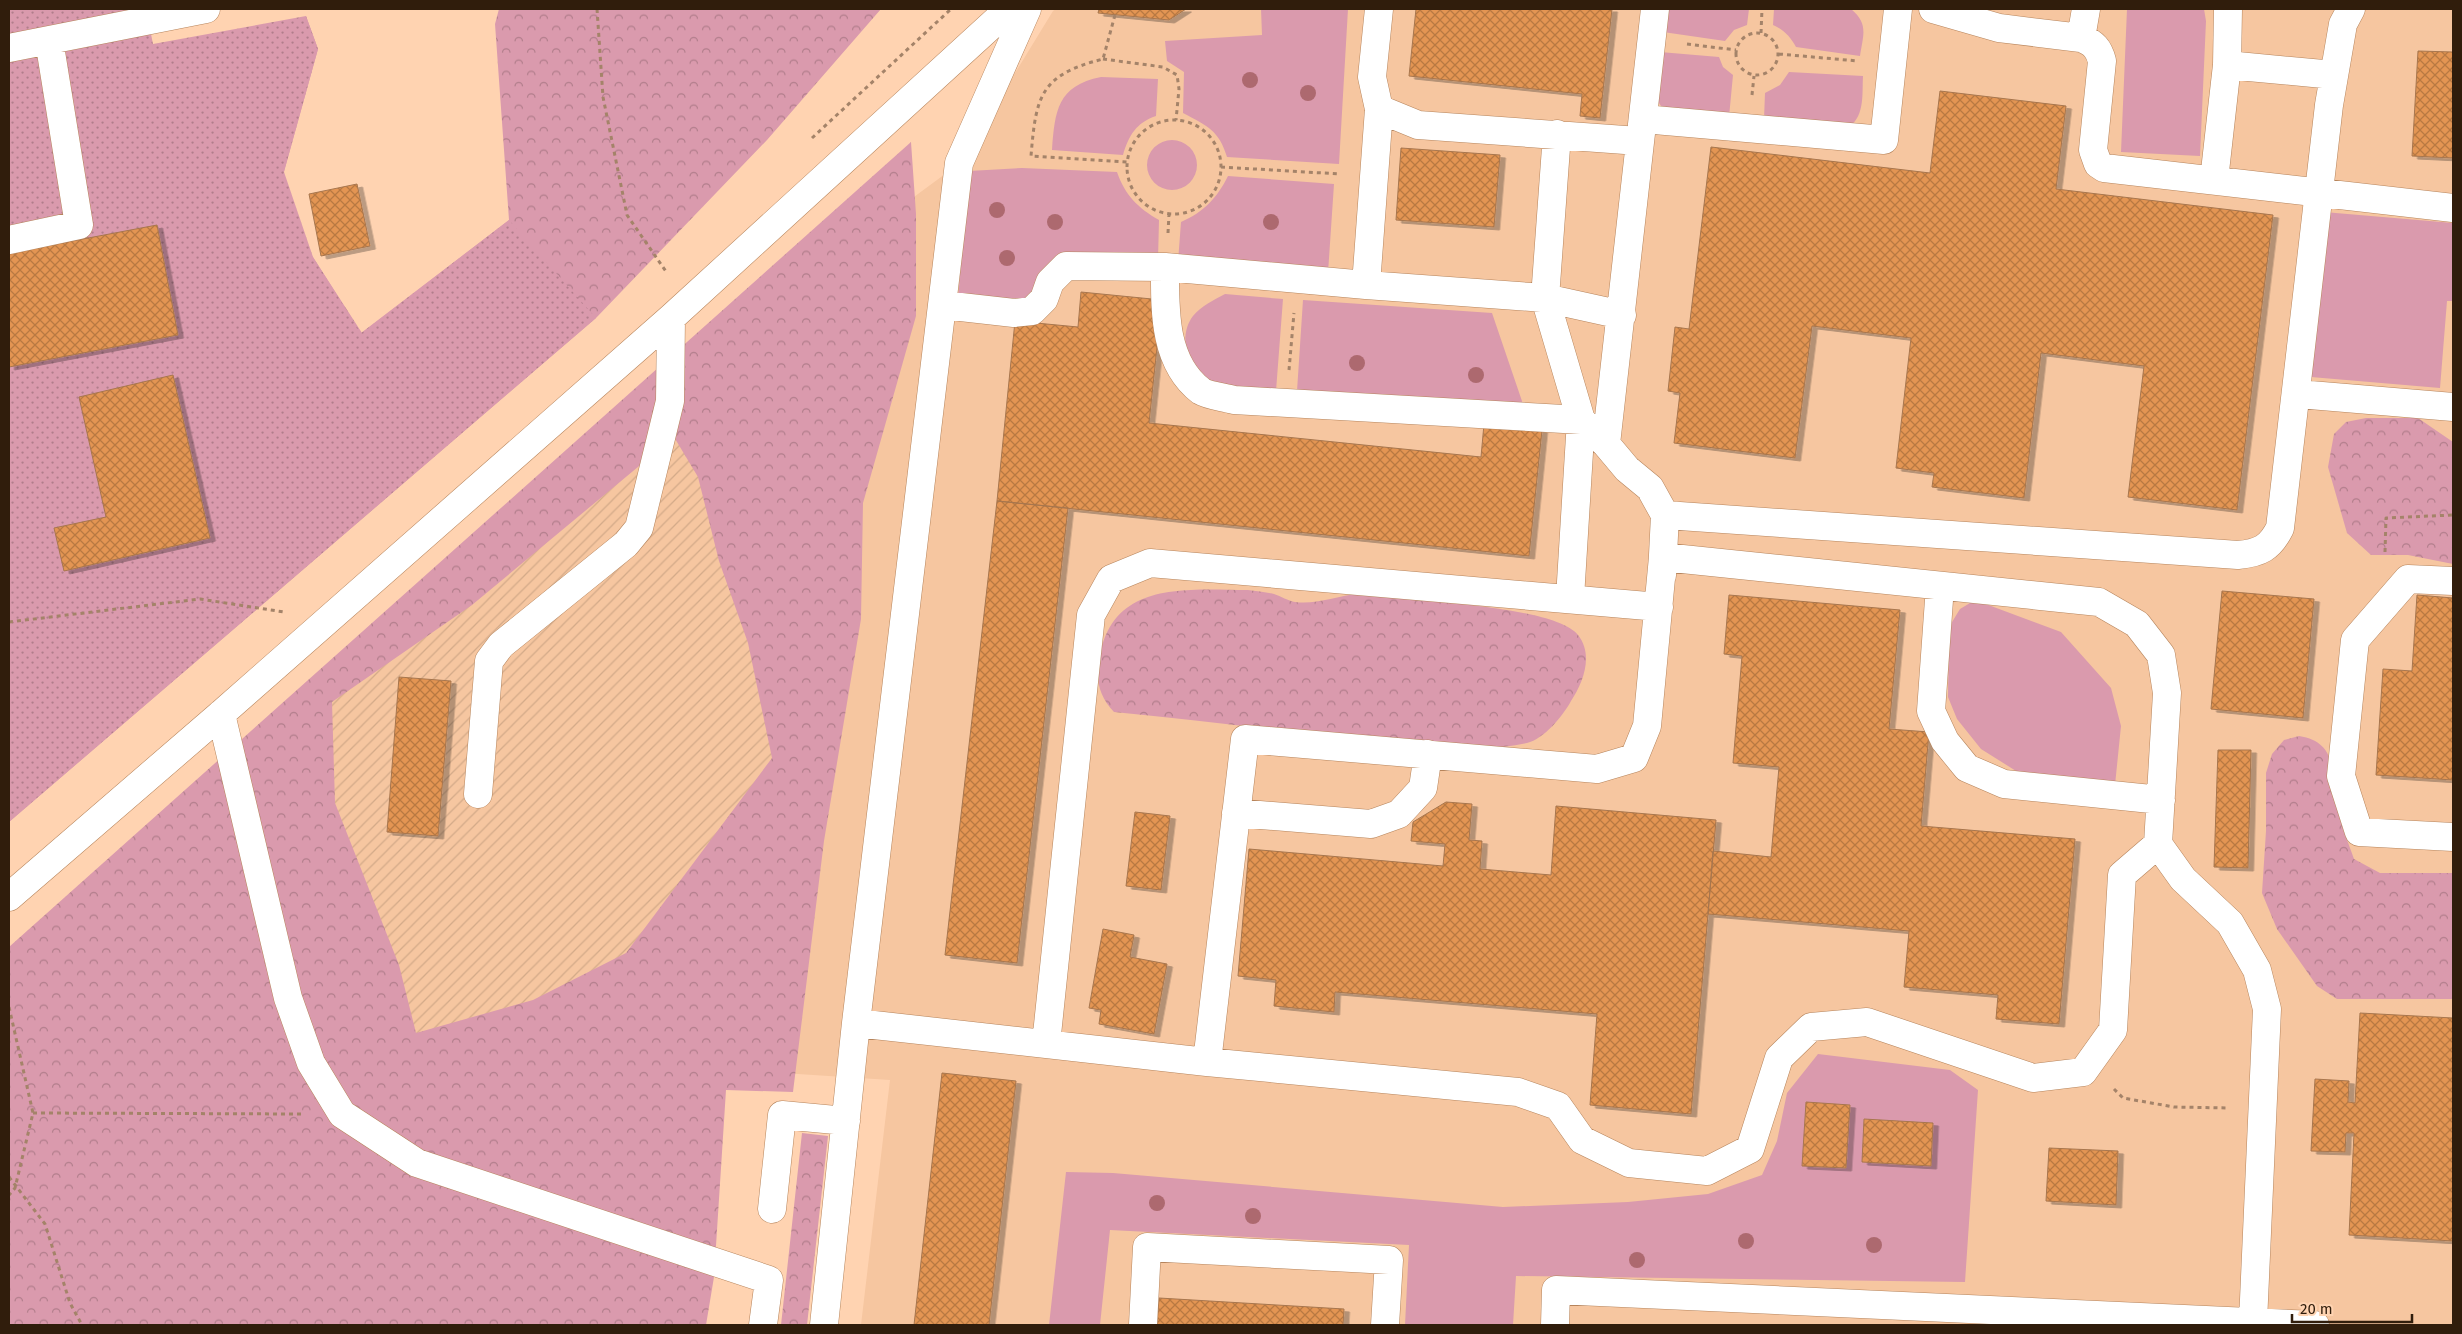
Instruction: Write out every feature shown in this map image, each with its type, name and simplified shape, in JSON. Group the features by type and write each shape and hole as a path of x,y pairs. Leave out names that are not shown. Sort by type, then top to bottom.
{"street":[{"path":"9,48 206,9"},
{"path":"9,897 221,714 671,318 1009,9"},
{"path":"824,1325 856,1023 960,163 1026,9"},
{"path":"1366,286 1379,109 1372,77 1379,9"},
{"path":"1606,444 1655,9"},
{"path":"1379,109 1418,124 1557,134 1641,130 1884,140 1898,9"},
{"path":"1933,9 2000,18 2091,42 2099,51 2102,61 2093,150 2098,164 2104,168 2453,208"},
{"path":"2081,38 2086,9"},
{"path":"2214,180 2227,65 2228,9"},
{"path":"1665,515 2238,555 2252,554 2264,550 2274,540 2280,528 2298,394 2318,192 2334,75 2343,24 2351,9"},
{"path":"9,240 79,225 48,40"},
{"path":"2227,65 2334,75"},
{"path":"1557,134 1545,298 1581,420 1570,598"},
{"path":"943,305 1014,313 1032,311 1044,299 1050,282 1066,266 1165,267 1366,286 1545,298 1622,315"},
{"path":"1165,267 1165,318 1173,350 1185,375 1203,392 1234,400 1581,420 1606,444 1627,469 1650,488 1665,515 1662,578"},
{"path":"478,794 489,661 501,645 626,544 639,528 670,400 671,318"},
{"path":"2298,394 2453,407"},
{"path":"1207,1062 1245,739 1597,769 1634,758 1647,726 1663,558 2099,602 2137,624 2161,655 2167,692 2158,844 2183,879 2230,923 2257,970 2267,1009 2253,1322"},
{"path":"1046,1044 1090,615 1111,579 1150,564 1659,607"},
{"path":"2453,581 2408,579 2355,640 2342,776 2359,832 2453,837"},
{"path":"1940,586 1931,711 1945,741 1967,768 2004,784 2161,800"},
{"path":"221,714 288,998 312,1063 342,1114 416,1163 769,1280 763,1325"},
{"path":"1236,813 1371,824 1399,814 1423,788 1428,754"},
{"path":"856,1023 1207,1062 1518,1092 1558,1106 1582,1140 1629,1163 1707,1171 1750,1149 1779,1058 1811,1027 1867,1022 2033,1078 2083,1072 2113,1030 2122,875 2158,844"},
{"path":"772,1209 782,1115 846,1121"},
{"path":"1143,1325 1147,1247 1389,1260 1386,1325"},
{"path":"1554,1325 1556,1290 2200,1322 2315,1325"}],"path":[{"path":"596,9 603,97 627,215 667,273"},
{"path":"1760,33 1762,9"},
{"path":"1103,59 1115,15"},
{"path":"1760,33 1773,40 1778,54 1774,68 1768,73 1754,76 1741,69 1735,57 1736,50 1742,39 1748,35 1760,33"},
{"path":"1652,39 1736,50"},
{"path":"1778,54 1892,65"},
{"path":"1127,162 1031,156 1034,117 1040,97 1054,81 1080,65 1103,59 1163,67 1177,75 1179,89 1176,120"},
{"path":"1176,120 1190,123 1203,130 1213,140 1219,153 1221,167 1218,182 1211,196 1199,206 1184,213 1169,214 1149,206 1133,190 1128,177 1127,162 1131,148 1138,136 1149,127 1162,121 1176,120"},
{"path":"1221,167 1374,176"},
{"path":"1286,402 1297,279"},
{"path":"9,622 200,599 291,613"},
{"path":"9,1007 33,1113 15,1188 9,1194"},
{"path":"2088,1065 2123,1098 2174,1107 2262,1110"},
{"path":"33,1113 342,1114"},
{"path":"9,1177 15,1188 44,1224 70,1303 82,1325"}],"shaded area":[{"path":"1056,9 2453,9 2453,1325 861,1325 890,1080 767,1072 880,222 960,163"},
{"path":"880,222 767,1072 368,1052 302,714"}],"green space":[{"path":"9,9 146,9 153,44 306,16 318,49 284,172 313,257 361,333 509,220 596,318 9,822"},
{"path":"499,9 881,9 767,140 596,318 9,822 306,16 318,49 276,200 362,333 509,220 495,24"},
{"path":"1261,9 1348,9 1339,164 1227,157 1220,141 1211,130 1183,113 1184,72 1167,61 1165,41 1262,35"},
{"path":"1667,9 1749,9 1747,25 1734,30 1725,41 1663,32"},
{"path":"1774,9 1851,9 1857,14 1863,25 1860,56 1796,47 1786,34 1773,25"},
{"path":"2127,9 2204,9 2206,21 2200,156 2121,152"},
{"path":"1660,52 1719,57 1723,67 1733,75 1729,117 1667,110 1661,106 1657,100"},
{"path":"1789,72 1863,76 1862,103 1855,121 1850,126 1764,119 1765,93 1780,85"},
{"path":"1101,77 1158,79 1156,116 1138,126 1128,141 1123,155 1052,150 1057,112 1061,102 1075,87 1086,81"},
{"path":"1167,140 1177,140 1190,147 1197,160 1197,170 1190,183 1177,190 1167,190 1158,186 1151,179 1147,170 1147,160 1151,151 1158,144"},
{"path":"911,142 916,214 916,316 863,503 861,619 824,841 793,1092 726,1090 714,1277 706,1325 9,1325 9,947","holes":["674,437 698,477 719,561 748,643 772,758 626,953 533,1000 416,1033 399,965 335,803 332,702 472,605"]},
{"path":"1022,168 1117,172 1124,188 1133,200 1159,220 1158,260 1067,258 1021,305 958,298 969,171"},
{"path":"1228,176 1334,184 1328,273 1178,262 1181,222 1203,209 1219,191"},
{"path":"2324,212 2453,223 2453,301 2447,301 2440,388 2311,377"},
{"path":"1225,294 1283,299 1276,391 1223,387 1200,376 1189,361 1185,342 1188,324 1200,309"},
{"path":"1303,300 1492,313 1524,407 1297,391"},
{"path":"2366,418 2418,418 2453,442 2453,564 2408,555 2371,555 2347,533 2328,467 2334,434 2346,422"},
{"path":"1248,590 1274,594 1290,601 1303,603 1363,594 1473,605 1525,613 1566,626 1578,635 1585,651 1585,669 1575,694 1558,720 1540,737 1527,743 1513,746 1455,747 1114,712 1101,693 1098,671 1100,655 1108,631 1121,613 1137,601 1157,594 1179,591"},
{"path":"1975,600 2061,632 2111,688 2121,726 2115,785 2024,776 1981,749 1957,719 1948,697 1949,627 1960,609"},
{"path":"2299,736 2321,745 2327,753 2333,772 2337,807 2354,859 2380,873 2453,873 2453,999 2337,999 2317,986 2277,929 2262,893 2266,831 2266,773 2272,754 2284,740"},
{"path":"1818,1054 1950,1070 1978,1090 1965,1282 1516,1276 1513,1325 1405,1325 1409,1245 1110,1230 1100,1325 1049,1325 1066,1172 1113,1173 1503,1207 1628,1202 1708,1194 1762,1175 1777,1141 1787,1093"},
{"path":"802,1133 828,1136 807,1325 781,1325"}],"building":[{"path":"1099,9 1186,9 1169,20 1098,13"},
{"path":"1416,9 1612,9 1600,118 1580,116 1582,94 1409,76"},
{"path":"2418,51 2453,52 2453,158 2412,156"},
{"path":"1940,91 2066,106 2056,189 2273,215 2237,510 2128,497 2144,366 2041,353 2024,498 1932,487 1934,473 1896,468 1911,338 1812,326 1795,458 1674,443 1680,393 1668,391 1675,327 1689,329 1711,147 1930,173"},
{"path":"1401,148 1500,155 1494,227 1396,220"},
{"path":"357,184 370,246 321,256 309,194"},
{"path":"157,225 178,335 9,367 9,253"},
{"path":"1081,292 1162,300 1149,423 1481,457 1484,424 1542,430 1529,556 997,501 1015,321 1078,327"},
{"path":"173,375 210,538 64,571 54,528 106,517 79,397"},
{"path":"997,501 1068,508 1017,963 945,955"},
{"path":"2222,591 2314,599 2303,718 2211,709"},
{"path":"1729,595 1900,610 1889,729 1929,732 1921,826 2075,839 2059,1024 1996,1019 1998,995 1904,987 1909,931 1708,914 1713,851 1771,857 1779,767 1733,763 1742,656 1724,654"},
{"path":"2417,595 2453,598 2453,780 2376,775 2383,669 2412,671"},
{"path":"399,677 451,681 438,836 387,832"},
{"path":"2218,750 2251,750 2248,868 2214,867"},
{"path":"1446,802 1472,804 1469,840 1482,841 1480,869 1551,875 1556,806 1716,820 1691,1114 1590,1105 1597,1014 1335,992 1334,1012 1274,1006 1276,980 1238,976 1249,849 1443,866 1445,844 1411,841 1413,822"},
{"path":"1135,812 1170,816 1161,890 1126,886"},
{"path":"1103,929 1134,935 1130,957 1167,964 1154,1034 1099,1024 1101,1010 1089,1008"},
{"path":"2360,1013 2453,1018 2453,1241 2349,1235 2354,1133 2346,1133 2345,1152 2311,1151 2315,1079 2349,1081 2348,1102 2355,1103"},
{"path":"942,1073 1016,1081 989,1325 914,1325"},
{"path":"1806,1102 1850,1105 1846,1168 1802,1166"},
{"path":"1864,1119 1933,1123 1931,1166 1862,1162"},
{"path":"2049,1148 2118,1151 2116,1205 2046,1201"},
{"path":"1159,1298 1344,1309 1343,1325 1157,1325"}]}
